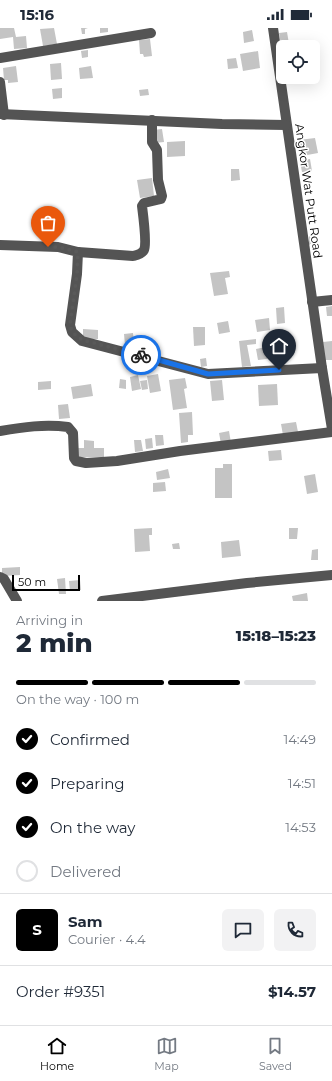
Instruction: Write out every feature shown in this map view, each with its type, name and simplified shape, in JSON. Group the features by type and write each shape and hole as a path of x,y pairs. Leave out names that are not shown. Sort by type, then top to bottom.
{"street":[{"name":"Angkor Wat Putt Road","path":"273,28 286,125 332,430"},
{"path":"0,58 151,33"},
{"path":"0,82 2,114 222,124 286,125"},
{"path":"0,245 58,247 78,252 133,256 139,255 143,252 145,248 145,239 142,206 144,203 158,200 162,196 158,180 157,150 151,137 152,120"},
{"path":"78,252 77,274 70,325 72,332 82,340 208,374 322,368"},
{"path":"312,302 332,300"},
{"path":"0,431 44,425 68,427 73,433 74,458 76,461 86,463 117,461 332,430"},
{"path":"102,601 247,583 332,575"},
{"path":"0,577 4,579 17,601"}],"building":[{"path":"0,28 14,28 16,37 26,36 27,48 14,49 13,37 0,39"},
{"path":"54,28 57,44 43,46 40,29"},
{"path":"81,28 88,28 85,29 85,34 82,34"},
{"path":"100,28 108,28 108,32 100,33"},
{"path":"252,30 254,41 244,43 243,32"},
{"path":"287,32 288,40 280,40 279,33"},
{"path":"150,39 152,56 144,57 143,54 140,54 139,40"},
{"path":"88,50 88,57 82,58 81,51"},
{"path":"258,51 260,68 243,71 240,54"},
{"path":"236,58 238,68 228,69 227,59"},
{"path":"61,63 62,79 51,80 50,64"},
{"path":"16,66 18,82 8,83 8,80 4,80 3,68"},
{"path":"91,66 93,78 80,79 79,68"},
{"path":"62,88 62,98 53,99 52,89"},
{"path":"148,89 149,95 140,96 139,90"},
{"path":"162,129 164,142 154,143 153,130"},
{"path":"315,138 318,153 302,156 299,140"},
{"path":"185,141 185,156 167,157 167,142"},
{"path":"310,159 312,171 302,172 300,161"},
{"path":"231,169 239,169 240,180 231,181"},
{"path":"152,178 154,196 140,198 137,180"},
{"path":"309,236 313,236 313,242 309,245"},
{"path":"229,271 230,277 225,278 228,294 214,296 210,273"},
{"path":"332,306 332,316 327,316 326,307"},
{"path":"284,307 285,323 277,324 276,308"},
{"path":"269,318 270,330 257,332 255,320"},
{"path":"228,321 230,332 219,334 217,323"},
{"path":"193,327 205,327 205,345 194,346"},
{"path":"83,329 98,330 98,339 83,339"},
{"path":"133,333 134,344 125,345 124,334"},
{"path":"280,338 288,338 288,346 280,346"},
{"path":"256,339 256,344 247,345 251,366 242,367 239,341"},
{"path":"332,341 332,360 324,360 323,342"},
{"path":"266,347 267,359 258,360 256,349"},
{"path":"206,358 207,366 201,367 200,359"},
{"path":"158,374 161,391 150,393 147,376"},
{"path":"138,375 141,389 132,391 130,377"},
{"path":"185,378 187,388 184,389 187,408 173,410 169,380"},
{"path":"120,379 126,380 126,389 119,388"},
{"path":"147,380 148,389 142,390 140,381"},
{"path":"222,380 224,400 212,401 210,381"},
{"path":"51,381 51,389 38,390 38,382"},
{"path":"91,384 93,396 73,399 71,387"},
{"path":"277,384 278,405 259,406 258,385"},
{"path":"68,404 70,418 59,419 58,405"},
{"path":"192,412 193,435 188,435 188,442 181,443 179,413"},
{"path":"296,422 298,432 283,435 281,424"},
{"path":"229,431 231,443 221,444 219,433"},
{"path":"155,435 163,435 164,445 156,446"},
{"path":"152,438 153,448 146,449 145,439"},
{"path":"84,440 94,441 94,448 104,448 104,457 76,457 76,448 84,448"},
{"path":"134,440 141,440 143,451 135,452"},
{"path":"281,450 282,460 269,461 268,451"},
{"path":"223,464 232,464 232,498 215,498 215,468 223,468"},
{"path":"168,469 170,478 157,480 156,472"},
{"path":"315,474 318,492 307,494 304,476"},
{"path":"165,482 166,491 153,492 153,483"},
{"path":"152,528 152,535 149,535 150,551 135,552 134,529"},
{"path":"289,528 298,528 297,539 289,539"},
{"path":"239,540 241,556 222,558 221,542"},
{"path":"179,543 180,549 173,549 172,544"},
{"path":"318,549 318,560 311,560 312,550"},
{"path":"20,567 20,575 2,576 2,568"},
{"path":"65,578 66,594 59,594 57,579"},
{"path":"80,580 81,590 70,591 69,581"},
{"path":"307,593 308,601 293,601 292,596"}],"way so far":[{"path":"48,247 58,247 78,252 77,274 70,325 72,332 76,337 82,340 141,355"}],"route":[{"path":"141,355 208,374 279,370"}]}
